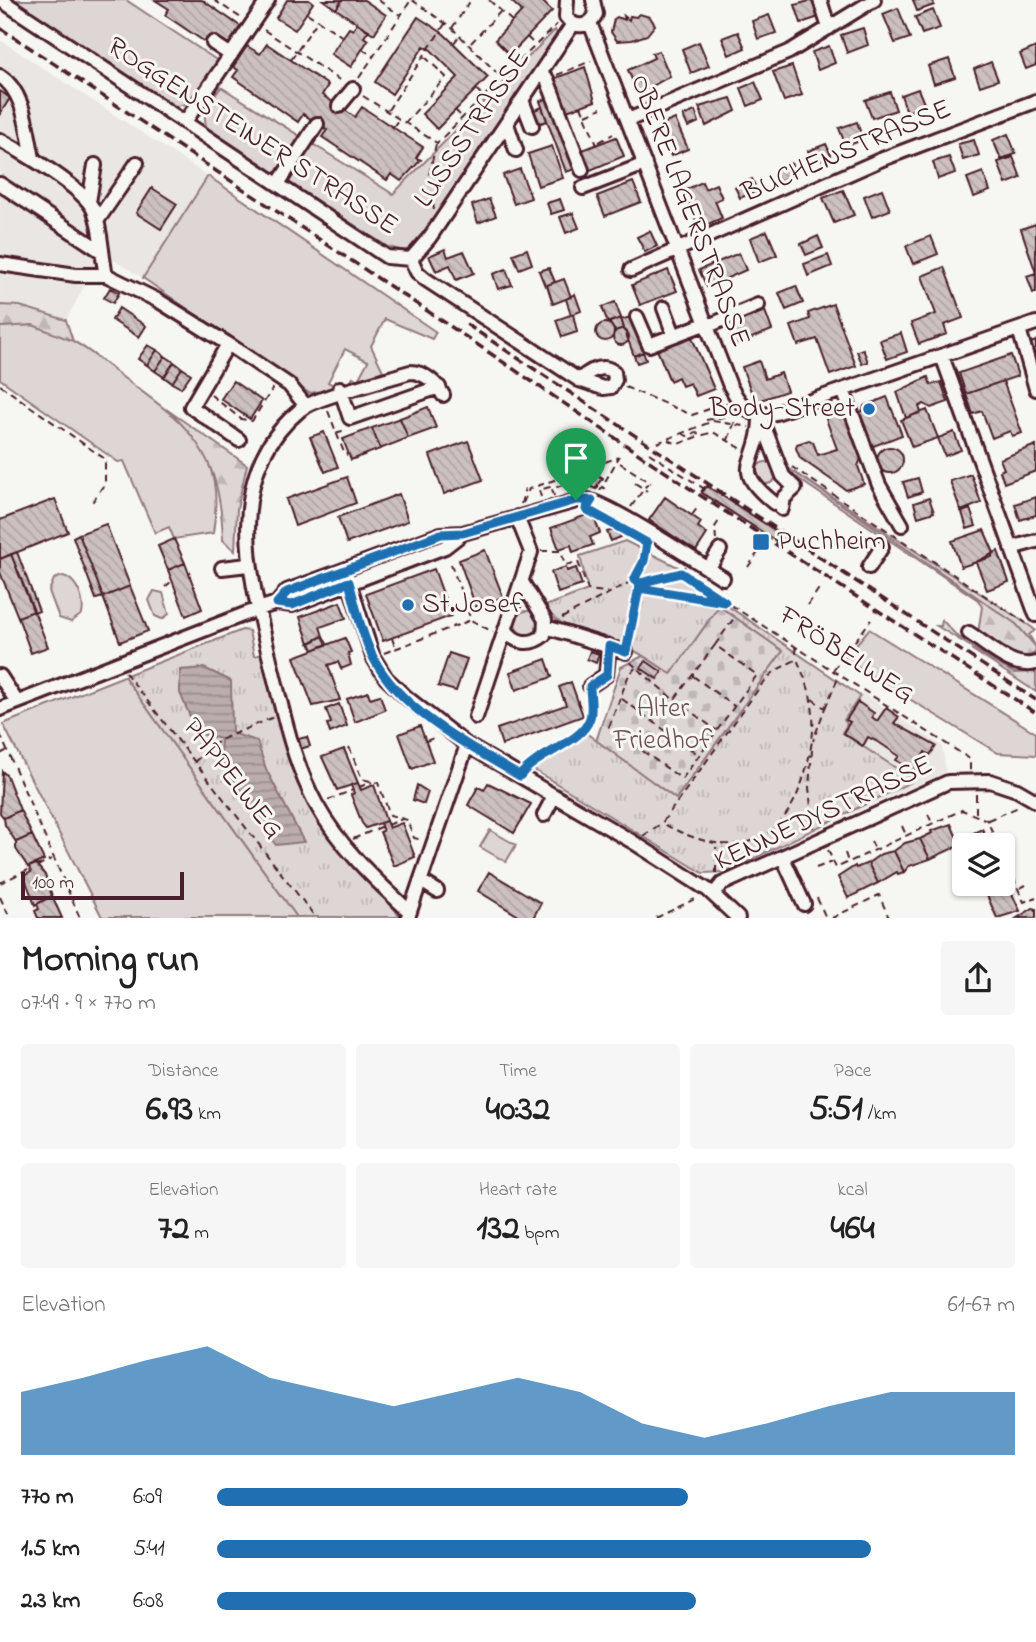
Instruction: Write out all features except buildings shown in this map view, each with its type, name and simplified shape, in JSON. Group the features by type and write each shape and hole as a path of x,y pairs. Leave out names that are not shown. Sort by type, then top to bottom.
{"street":[{"name":"ROGGENSTEINER STRASSE","path":"1,0 387,257 411,259 417,272 425,279 579,380 603,388 614,383"},
{"path":"186,122 268,0"},
{"path":"567,0 564,11 573,24 590,23 596,14 597,1"},
{"path":"820,0 829,27"},
{"path":"628,120 789,52 868,2"},
{"name":"OBERE LAGERSTRASSE","path":"590,23 730,386 784,469"},
{"name":"LUSSSTRASSE","path":"411,259 439,224 522,100 544,76 573,24"},
{"path":"213,43 231,55"},
{"path":"0,76 9,82 17,94 33,158"},
{"path":"544,76 582,170"},
{"path":"339,106 353,89"},
{"path":"522,100 532,126"},
{"name":"BUCHENSTRASSE","path":"631,270 880,160 1036,101"},
{"path":"278,184 317,124"},
{"path":"507,124 516,150"},
{"path":"0,140 33,158 89,202 97,221 106,275"},
{"path":"97,221 137,163"},
{"path":"583,188 645,164"},
{"path":"89,202 95,165"},
{"path":"0,184 101,251"},
{"path":"0,264 76,275 106,275 159,301 228,344 289,385 306,406"},
{"path":"638,317 649,345 758,306"},
{"path":"664,308 674,335"},
{"path":"748,468 754,459 765,456 784,469 794,488 778,506 751,484 748,468 759,434 748,417 843,390 1036,323"},
{"path":"1019,330 1036,389"},
{"path":"228,344 191,407 239,440"},
{"path":"942,356 1011,548 1031,619"},
{"path":"579,380 594,369 604,368 614,372 614,383"},
{"path":"340,391 350,418 441,391 425,375 410,372 340,391 306,406 278,433 260,467 248,516 248,565 294,757 317,805 342,843 409,915 467,746"},
{"path":"843,390 879,485 902,525"},
{"path":"760,490 777,487 784,469"},
{"path":"0,709 258,609 277,603 292,605 347,576 441,534 463,533 556,504 592,500 723,578"},
{"path":"476,717 531,552 517,517"},
{"path":"1011,548 1036,541"},
{"path":"708,569 718,547"},
{"path":"869,567 882,547"},
{"path":"222,568 248,565"},
{"path":"347,576 373,657 386,678 406,697 467,746 633,842 655,864 715,889 738,918"},
{"path":"505,633 528,643 537,641 546,627 545,620 522,582"},
{"path":"546,627 626,652"},
{"path":"969,633 1015,662 1024,666 1036,663"},
{"path":"590,686 607,675 609,646"},
{"path":"0,676 17,702"},
{"name":"KENNEDYSTRASSE","path":"715,889 937,785 975,779 1003,784 1033,799"},
{"path":"544,815 554,796"},
{"path":"783,858 804,904"},
{"path":"421,881 437,891"}],"path":[{"path":"215,0 437,143"},
{"path":"378,0 401,15"},
{"path":"353,89 411,0 452,28 502,79"},
{"path":"452,28 471,0"},
{"path":"489,0 512,22"},
{"path":"470,45 501,11"},
{"path":"307,13 343,37"},
{"path":"291,60 318,20"},
{"path":"439,224 434,216 429,175 437,143 558,23"},
{"path":"387,111 445,24"},
{"path":"454,43 460,36"},
{"path":"527,37 536,45"},
{"path":"362,49 374,57"},
{"path":"405,123 446,78 423,55"},
{"path":"544,76 598,58"},
{"path":"406,72 411,75"},
{"path":"476,89 484,97"},
{"path":"581,106 597,144 613,134"},
{"path":"585,115 601,108"},
{"path":"456,110 463,117"},
{"path":"393,127 398,119"},
{"path":"201,388 241,419 252,421 279,378"},
{"path":"614,383 692,415 727,403"},
{"path":"0,385 105,459 105,483 91,504"},
{"path":"323,400 345,455 348,454"},
{"path":"706,419 748,417"},
{"path":"657,443 713,421 734,424 748,417"},
{"path":"728,441 734,424 748,417"},
{"path":"682,433 687,436 696,432 700,436"},
{"path":"666,440 678,444 713,432 746,452"},
{"path":"649,453 705,487 701,492"},
{"path":"529,489 590,470 619,457 602,487"},
{"path":"618,462 650,482 631,508"},
{"path":"597,475 603,464"},
{"path":"784,469 1031,619"},
{"path":"590,470 603,478 596,489"},
{"path":"583,483 590,470"},
{"path":"556,504 552,489 570,482 568,477"},
{"path":"539,490 550,487 548,482"},
{"path":"635,483 646,490"},
{"path":"517,517 525,488"},
{"path":"694,513 698,507"},
{"path":"718,547 715,527 719,521"},
{"path":"546,627 634,580 644,561 647,543"},
{"path":"748,567 761,548"},
{"path":"531,552 561,551 565,565 578,562 589,590 608,592"},
{"path":"451,564 471,620"},
{"name":"FRÖBELWEG","path":"640,583 681,573 970,759 970,772 975,774 975,779"},
{"path":"634,580 640,583 626,652 635,668 716,730"},
{"path":"165,587 172,581"},
{"path":"808,605 820,587"},
{"path":"639,588 725,602"},
{"path":"674,700 734,618"},
{"path":"373,657 471,620 505,633"},
{"path":"832,671 871,620"},
{"path":"392,638 395,648"},
{"path":"635,668 628,677 609,727 682,779 757,675 715,645"},
{"path":"795,646 811,699 813,744 809,787 819,841 836,868 962,810 987,820 994,833"},
{"path":"633,842 662,823 762,684 775,671 797,659"},
{"name":"PAPPELWEG","path":"119,663 316,918"},
{"path":"692,675 735,706"},
{"path":"662,823 685,836 716,846 756,839 785,816 800,789 825,708 840,675"},
{"path":"520,776 529,764 585,731 591,715 590,686"},
{"path":"621,699 699,755"},
{"path":"811,699 825,708"},
{"path":"194,763 220,740 236,731 283,713"},
{"path":"0,734 80,918"},
{"path":"426,741 437,737"},
{"path":"349,747 362,779 378,783 390,815 403,818 414,838 433,843"},
{"path":"0,754 7,751"},
{"path":"975,779 976,816"},
{"path":"359,787 372,782"},
{"path":"317,805 353,790"},
{"path":"987,820 1033,799"},
{"path":"928,814 932,824"},
{"path":"388,825 403,818"},
{"path":"902,826 906,836"},
{"path":"342,843 381,827"},
{"path":"871,841 876,850"},
{"path":"656,918 715,889 716,846"},
{"path":"845,853 849,863"},
{"path":"37,866 53,859"},
{"path":"816,868 833,862"},
{"path":"0,883 30,869"},
{"path":"1015,878 1024,902 1036,897"},
{"path":"1019,888 1026,885"},
{"path":"832,918 879,895 889,918"},
{"path":"0,897 10,918"},
{"path":"817,898 826,918"}],"shaded area":[{"path":"0,40 208,176 143,278 102,253 66,320 20,306 0,305"},
{"path":"204,668 231,681 232,733 257,741 266,769 304,842 276,845 220,760 221,739 197,733 180,693 180,670"},
{"path":"862,693 942,746 946,772 843,817 832,789 835,744 847,724 844,721"}],"green space":[{"path":"11,0 126,0 218,61 194,98 181,105 172,106"},
{"path":"555,30 557,34 415,246 405,251 388,247 208,130 206,124 207,108 221,87 393,194"},
{"path":"208,176 436,332 432,339 385,319 371,346 383,371 349,384 353,377 358,380 368,361 345,349 328,382 333,385 333,390 309,393 143,278"},
{"path":"0,305 20,306 66,320 73,341 33,325 0,327"},
{"path":"33,325 64,336 88,350 185,428 208,461 214,481 216,505 213,533 174,539 169,527 155,533 124,461 118,462 0,379 0,327"},
{"path":"166,409 247,465 237,509 235,551 223,540 216,483 203,452 181,423"},
{"path":"766,462 774,465 777,473 774,481 766,484 758,481 755,473 758,465"},
{"path":"788,468 1030,626 1035,630 1029,635 1036,647 1016,624"},
{"path":"788,468 1016,624 1036,647 1035,653 1023,659 978,633 982,607 978,600 797,478 796,482 789,476"},
{"path":"625,541 680,568 678,572 860,696 844,720 847,724 842,733 910,777 911,782 726,872 703,873 531,768 586,733 676,799 783,651 719,606 671,674 633,650 564,625 543,607 588,590 580,556"},
{"path":"63,576 76,586 82,603 82,614 71,622 59,618 49,591 54,579"},
{"path":"154,591 163,593 169,614 162,619 155,616 149,600"},
{"name":"Alter Friedhof","path":"719,606 783,651 676,799 596,741 621,667 643,656 672,673"},
{"path":"527,611 536,614 539,623 536,632 527,635 518,632 515,623 518,614"},
{"path":"942,620 957,636 1009,666 1019,671 1036,669 1036,672 1014,673 937,626 941,626"},
{"path":"869,629 1036,733 1036,755 998,753 844,659"},
{"path":"242,630 249,631 254,656 262,654 289,751 318,819 338,849 388,901 399,917 297,917 124,676"},
{"path":"971,649 1014,673 1036,672 1036,692"},
{"path":"124,676 297,917 102,917 3,724"},
{"path":"490,830 516,845 506,862 480,847"}],"railway":[{"path":"0,28 698,494 1036,713"},
{"path":"466,324 1036,700"}],"place":[{"name":"Body-Street","path":"869,409"},
{"name":"Puchheim","path":"761,542"},
{"name":"St.Josef","path":"408,605"}],"route":[{"path":"576,500 592,500 586,509 647,543 641,571 634,580 640,583 681,573 725,602 639,588 626,652 609,646 607,675 590,686 591,715 585,731 529,764 520,776 452,736 386,678 373,657 349,582 292,605 277,603 287,592 441,534 463,533 576,500"}]}
